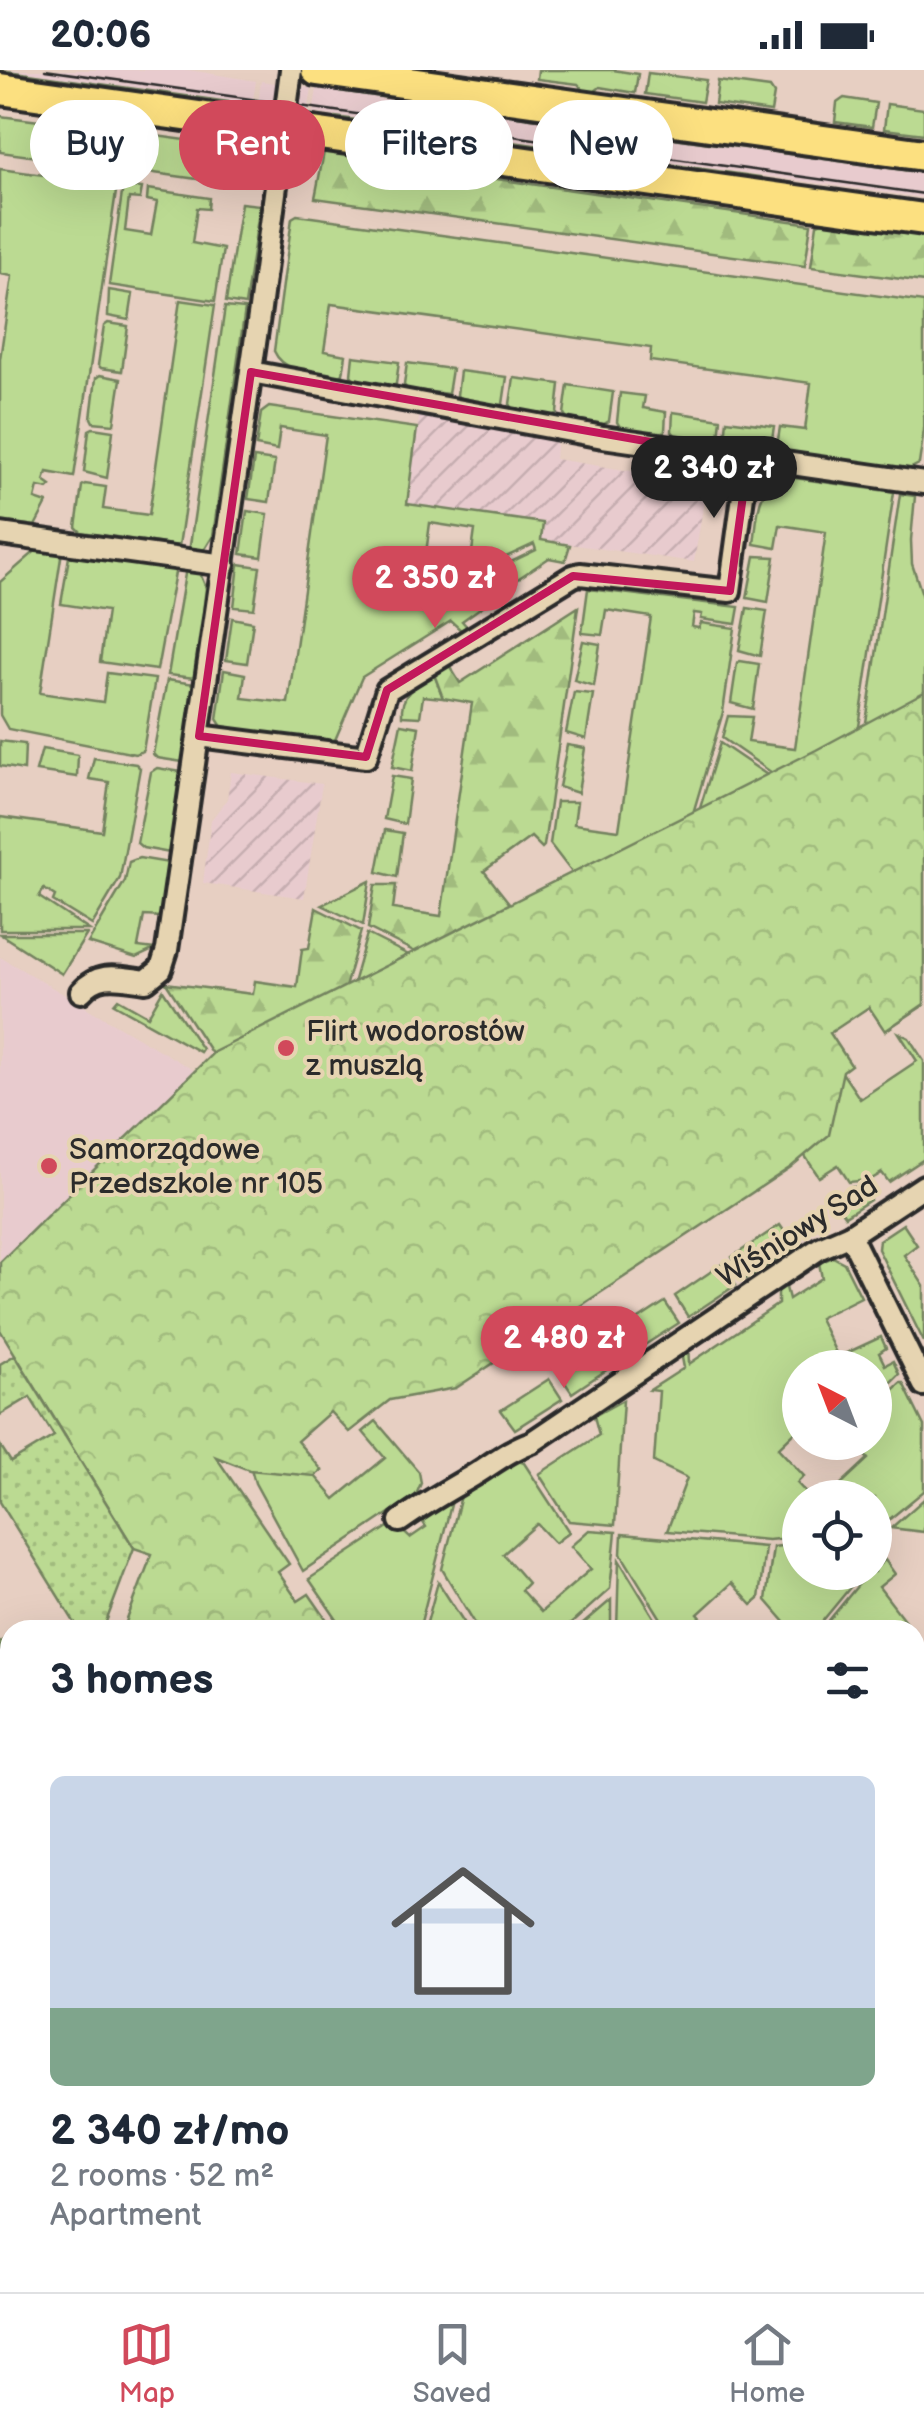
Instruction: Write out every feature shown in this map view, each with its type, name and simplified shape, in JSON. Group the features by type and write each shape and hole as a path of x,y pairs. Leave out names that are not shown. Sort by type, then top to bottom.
{"main road":[{"path":"317,70 924,155"},
{"path":"0,89 179,114"},
{"path":"325,134 924,219"}],"street":[{"path":"287,100 291,70"},
{"path":"81,992 92,980 104,977 146,981 161,969 200,736 275,190"},
{"path":"251,372 602,437 924,483"},
{"path":"200,736 366,757 387,690 572,576 586,574 730,590 748,458"},
{"path":"0,534 224,564"},
{"name":"Wiśniowy Sad","path":"400,1521 444,1490 532,1442 820,1248 850,1235 924,1186"},
{"path":"850,1235 924,1385"}],"highlighted area":[{"path":"251,372 748,459 730,591 573,576 387,690 366,757 199,736"}],"shaded area":[{"path":"0,70 189,70 256,81 253,100 216,100"},
{"path":"261,81 312,88 310,100 259,100"},
{"path":"317,89 396,100 345,100 345,117 325,115 325,100 315,100"},
{"path":"513,116 533,119 533,144 513,141"},
{"path":"673,138 924,173 924,198 673,163"},
{"path":"420,412 557,435 555,459 707,483 694,562 541,540 543,524 406,504"},
{"path":"231,772 322,784 304,898 203,883 211,820 227,799"},
{"name":"Samorządowe Przedszkole nr 105","path":"0,957 195,1071 0,1262"}],"green space":[{"path":"0,70 215,100 186,100 0,75"},
{"path":"538,70 638,74 635,93 600,87 589,96 578,84 537,79"},
{"path":"648,73 706,80 702,102 645,94"},
{"path":"718,81 770,88 774,94 771,112 715,104"},
{"path":"347,89 425,100 403,100 339,91"},
{"path":"844,98 876,103 872,127 835,122 837,103"},
{"path":"887,104 924,109 924,134 884,129"},
{"path":"0,116 30,120 30,156 0,152"},
{"path":"673,135 924,170 673,138"},
{"path":"159,136 179,139 179,176 159,174"},
{"path":"325,147 345,150 345,190 513,190 513,181 533,184 533,190 573,190 811,224 805,266 315,198 317,190 325,190"},
{"path":"673,165 760,177 673,168"},
{"path":"0,169 30,173 30,190 116,190 74,477 47,472 44,481 51,486 38,487 35,499 47,503 35,526 0,521 0,359 12,276 0,274"},
{"path":"122,190 142,190 140,199 129,198 125,231 151,235 157,202 147,200 148,190 209,198 208,209 197,208 192,243 223,249 215,301 109,285"},
{"path":"241,203 260,205 245,305 226,302"},
{"path":"297,215 924,302 924,430 919,464 909,469 780,450 780,427 805,430 811,383 650,361 651,348 331,304 324,351 346,355 343,374 339,377 293,368 274,351 292,218"},
{"path":"831,218 924,231 924,282 811,267 817,224"},
{"path":"109,290 133,294 129,320 108,316"},
{"path":"180,300 215,305 179,546 81,532 76,527 85,484 106,487 103,509 149,515"},
{"path":"225,307 245,309 213,536 205,549 189,552"},
{"path":"104,326 128,326 122,371 98,365"},
{"path":"353,356 399,362 396,384 391,387 355,380 351,375"},
{"path":"407,363 452,369 448,394 407,389"},
{"path":"460,371 507,377 503,404 497,407 460,400"},
{"path":"100,375 121,379 114,424 93,422 91,418 96,378"},
{"path":"514,378 560,384 557,413 552,416 514,410 510,404"},
{"path":"568,385 613,392 609,421 604,424 567,418 564,414"},
{"path":"620,393 645,396 643,408 666,412 665,431 662,434 620,427"},
{"path":"269,407 417,428 407,504 543,523 541,540 570,545 565,561 549,558 507,586 496,569 536,550 534,544 493,563 471,559 475,530 430,523 425,561 415,560 411,591 475,600 480,569 487,570 501,593 462,621 469,629 463,632 451,621 362,677 332,747 224,730 217,719 224,670 245,674 242,698 288,703 326,435 280,428 277,450 256,446 261,413"},
{"path":"673,412 721,419 719,438 715,441 675,435"},
{"path":"727,420 774,426 771,446 767,449 729,443 725,439"},
{"path":"89,430 113,431 107,478 84,472"},
{"path":"254,458 275,461 269,502 248,499"},
{"path":"788,477 894,492 850,787 817,804 722,738 728,716 752,717 748,742 795,748 826,532 780,525 776,548 754,544 764,494 769,486"},
{"path":"900,494 915,496 911,540 912,564 924,600 924,749 857,783"},
{"path":"247,511 268,514 262,557 241,554"},
{"path":"40,547 62,551 40,693 103,702 107,673 155,679 143,751 135,754 8,729 0,715 0,582"},
{"path":"70,551 176,567 157,670 100,662 107,611 61,604"},
{"path":"755,556 775,557 768,602 747,598"},
{"path":"239,564 260,567 254,609 234,607"},
{"path":"186,568 200,573 206,588 195,678 168,675"},
{"path":"588,589 739,607 736,624 701,619 702,614 694,613 692,627 699,628 701,623 735,628 723,712 675,874 600,909 550,844 556,802 577,802 574,824 619,830 651,617 606,610 602,635 582,633"},
{"path":"578,607 544,846 531,837 484,871 510,904 461,975 368,928 375,885 396,885 393,909 441,916 472,703 443,698 434,674 449,665 460,683"},
{"path":"747,608 767,611 760,656 739,650"},
{"path":"232,618 253,622 247,663 226,660"},
{"path":"583,641 600,644 594,686 574,680"},
{"path":"740,661 759,664 753,709 731,703"},
{"path":"434,674 443,698 423,696 420,717 402,716 406,696"},
{"path":"167,680 195,684 183,762 153,754"},
{"path":"574,692 593,694 586,739 566,733"},
{"path":"924,692 924,1004 885,1031 869,1007 830,1033 851,1065 843,1071 829,1135 791,1167 456,1388 390,1400 349,1432 330,1412 297,1441 322,1470 315,1476 249,1470 216,1457 289,1564 278,1572 298,1601 309,1594 327,1620 127,1620 152,1554 134,1548 0,1330 0,1262 214,1052"},
{"path":"401,724 419,727 412,771 392,767"},
{"path":"0,741 25,744 24,770 0,766"},
{"path":"720,743 813,806 681,870"},
{"path":"567,745 585,748 578,793 559,787"},
{"path":"42,749 78,755 77,777 36,771"},
{"path":"94,758 136,764 140,768 120,878 92,925 53,901 55,896 44,889 39,897 89,930 0,930 0,817 102,831 109,782 89,779"},
{"path":"157,768 182,772 170,853 143,848 137,843 151,772"},
{"path":"392,776 411,779 405,824 384,819"},
{"path":"385,830 403,833 397,877 377,872"},
{"path":"139,858 169,863 161,917 144,916 138,947 155,949 136,958 88,943 125,881 129,862"},
{"path":"370,881 363,925 322,905"},
{"path":"316,908 361,931 331,1037 216,1060 166,983 253,994 255,981 297,987 302,949 309,948"},
{"path":"924,908 924,1005 886,1030 869,1006 828,1033 841,1071 860,1099 917,1061 899,1033 909,1038 924,1061 924,1159 889,1182 882,1173 870,1180 849,1182 838,1165 819,1177 793,1138 823,979"},
{"path":"0,934 87,934 62,974"},
{"path":"367,934 454,978 339,1033"},
{"path":"163,990 202,1049 200,1052 114,1004 118,999 148,1016"},
{"path":"851,1187 862,1187 870,1200 845,1216 833,1200"},
{"path":"903,1224 917,1245 904,1255 924,1286 924,1342 878,1249 879,1240"},
{"path":"780,1225 795,1247 746,1279 732,1257"},
{"path":"833,1257 844,1263 861,1297 819,1318 835,1350 782,1350 782,1444 778,1448 782,1460 789,1460 804,1476 800,1480 782,1480 782,1539 667,1531 687,1478 654,1462 659,1391 650,1390 684,1368 680,1347 688,1342 689,1364 778,1304 778,1283 784,1280 789,1299 822,1278 819,1263"},
{"path":"722,1264 736,1285 688,1317 675,1296"},
{"path":"665,1302 679,1323 629,1355 616,1334"},
{"path":"881,1337 886,1348 883,1350 853,1350"},
{"path":"606,1341 620,1361 572,1393 558,1372"},
{"path":"15,1355 134,1548 107,1620 73,1620 0,1502 0,1445 11,1462 54,1436 30,1397 0,1415 0,1364"},
{"path":"893,1361 899,1374 892,1381 892,1362"},
{"path":"222,1362 361,1402 371,1415 351,1431 330,1408 295,1441 320,1469 315,1476 335,1499 385,1458 363,1432 376,1421 419,1472 421,1483 416,1495 303,1571 255,1483"},
{"path":"549,1379 562,1399 515,1429 501,1410"},
{"path":"903,1383 924,1426 924,1491 892,1517 892,1480 845,1480 867,1460 892,1460 892,1391"},
{"path":"623,1400 615,1525 569,1521 539,1474 599,1435 594,1416"},
{"path":"511,1458 524,1463 569,1532 555,1543 537,1524 503,1554 528,1583 521,1590 541,1612 591,1569 571,1546 589,1530 616,1532 610,1589 575,1620 473,1620 442,1569 462,1492"},
{"path":"453,1497 422,1620 337,1620 309,1579 394,1523 410,1538 426,1527 421,1519"},
{"path":"924,1499 924,1532 892,1527"},
{"path":"622,1534 765,1547 759,1599 752,1605 732,1583 698,1614 703,1620 662,1620 621,1554"},
{"path":"782,1546 782,1590 848,1590 823,1620 783,1620 766,1600 773,1547"},
{"path":"619,1560 656,1620 617,1620"},
{"path":"438,1582 463,1620 428,1620"},
{"path":"854,1590 881,1590 904,1620 829,1620"},
{"path":"611,1600 611,1620 588,1620"}],"tram line":[{"path":"45,70 924,194"}],"place":[{"name":"Flirt wodorostów z muszlą","path":"286,1048"},
{"name":"Samorządowe Przedszkole nr 105","path":"49,1166"}]}
